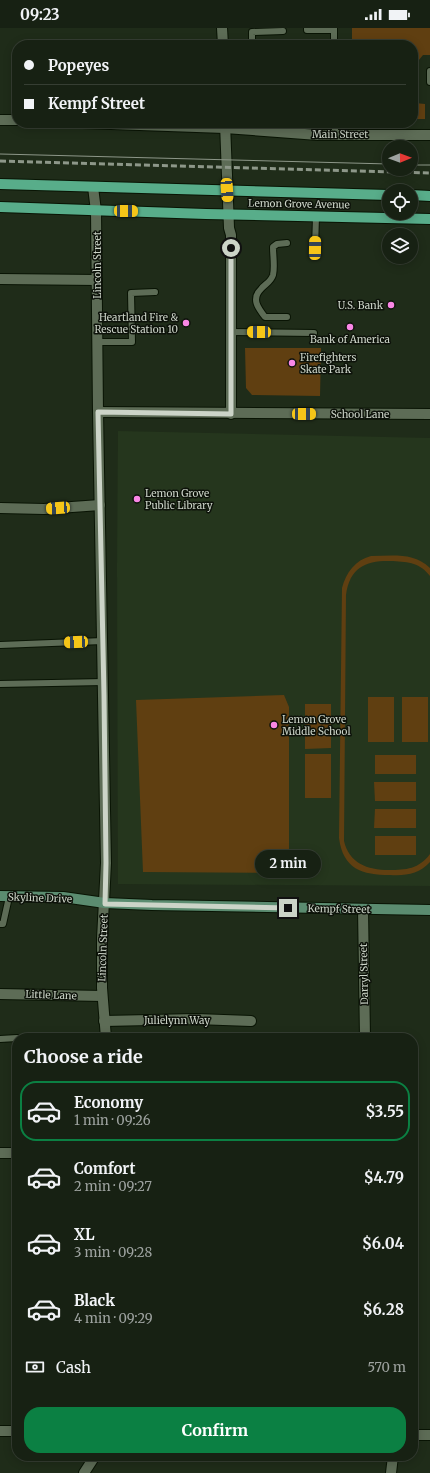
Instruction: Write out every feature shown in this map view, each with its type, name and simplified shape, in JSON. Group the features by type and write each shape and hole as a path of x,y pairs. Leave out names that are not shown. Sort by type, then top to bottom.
{"main road":[{"name":"Lemon Grove Avenue","path":"0,184 382,195"},
{"path":"418,195 430,196"},
{"name":"Lemon Grove Avenue","path":"0,207 96,211 430,219"},
{"name":"Skyline Drive","path":"5,896 63,897 105,904"},
{"name":"Kempf Street","path":"105,904 430,910"}],"street":[{"path":"222,28 223,40"},
{"path":"0,120 12,120"},
{"path":"225,128 227,190 231,235 231,414"},
{"name":"Main Street","path":"246,128 318,135 430,135"},
{"name":"Lincoln Street","path":"93,187 96,211 98,412 104,682 106,863 102,939 102,996 105,1033"},
{"path":"0,279 96,280"},
{"name":"School Lane","path":"98,412 430,414"},
{"path":"0,508 44,508 100,505"},
{"name":"Darryl Street","path":"363,909 365,1033"},
{"name":"Little Lane","path":"0,994 102,996"},
{"name":"Julielynn Way","path":"104,1021 251,1021"},
{"path":"0,1153 12,1152"},
{"path":"0,1431 12,1431"},
{"path":"418,1435 430,1435"},
{"path":"84,1473 92,1461"},
{"path":"391,1473 392,1461"}],"lane":[{"path":"307,28 307,30 334,29 334,40"},
{"path":"252,40 252,32 283,31"},
{"path":"430,71 430,82"},
{"path":"335,128 335,135"},
{"path":"315,248 316,217"},
{"path":"287,243 277,244 273,247 273,276 268,284 260,290 256,301 257,307 265,317 287,317"},
{"path":"98,342 132,342 131,293 155,292"},
{"path":"231,332 314,333"},
{"path":"0,645 103,641"},
{"path":"0,684 104,682"},
{"path":"0,924 3,924 5,896"},
{"path":"0,1039 12,1038"}],"shaded area":[{"path":"352,28 430,28 430,55 423,55 418,61 418,40 352,40"},
{"path":"418,103 425,104 425,119 418,119"},
{"path":"245,348 321,348 320,396 252,395 246,388"},
{"name":"Lemon Grove Middle School","path":"118,431 430,438 430,886 118,884"},
{"path":"371,556 410,557 417,559 430,568 430,576 422,568 414,564 399,561 384,561 368,564 361,567 351,577 346,595 344,841 346,849 355,860 366,867 373,869 395,870 412,868 421,863 430,854 430,862 426,866 417,872 401,875 371,874 356,868 345,857 339,838 342,588 346,577 352,568 360,561"},
{"path":"284,695 289,707 289,873 143,872 136,700"},
{"path":"368,697 394,697 394,742 368,742"},
{"path":"402,697 428,697 428,742 402,742"},
{"path":"305,704 331,704 331,748 305,749"},
{"path":"305,754 331,754 331,798 305,798"},
{"path":"375,755 416,755 416,774 375,774"},
{"path":"374,782 416,782 416,801 375,801"},
{"path":"375,809 416,809 416,828 374,828"},
{"path":"375,836 416,836 416,855 375,855"}],"tram line":[{"path":"0,154 382,164"},
{"path":"418,165 430,165"}],"railway":[{"path":"0,161 430,173"}],"place":[{"name":"U.S. Bank","path":"391,305"},
{"name":"Heartland Fire & Rescue Station 10","path":"186,323"},
{"name":"Bank of America","path":"350,327"},
{"name":"Firefighters Skate Park","path":"292,363"},
{"name":"Lemon Grove Public Library","path":"137,499"},
{"name":"Lemon Grove Middle School","path":"274,725"}],"route":[{"path":"231,248 231,414 98,412 104,695 105,904 288,908"}]}
